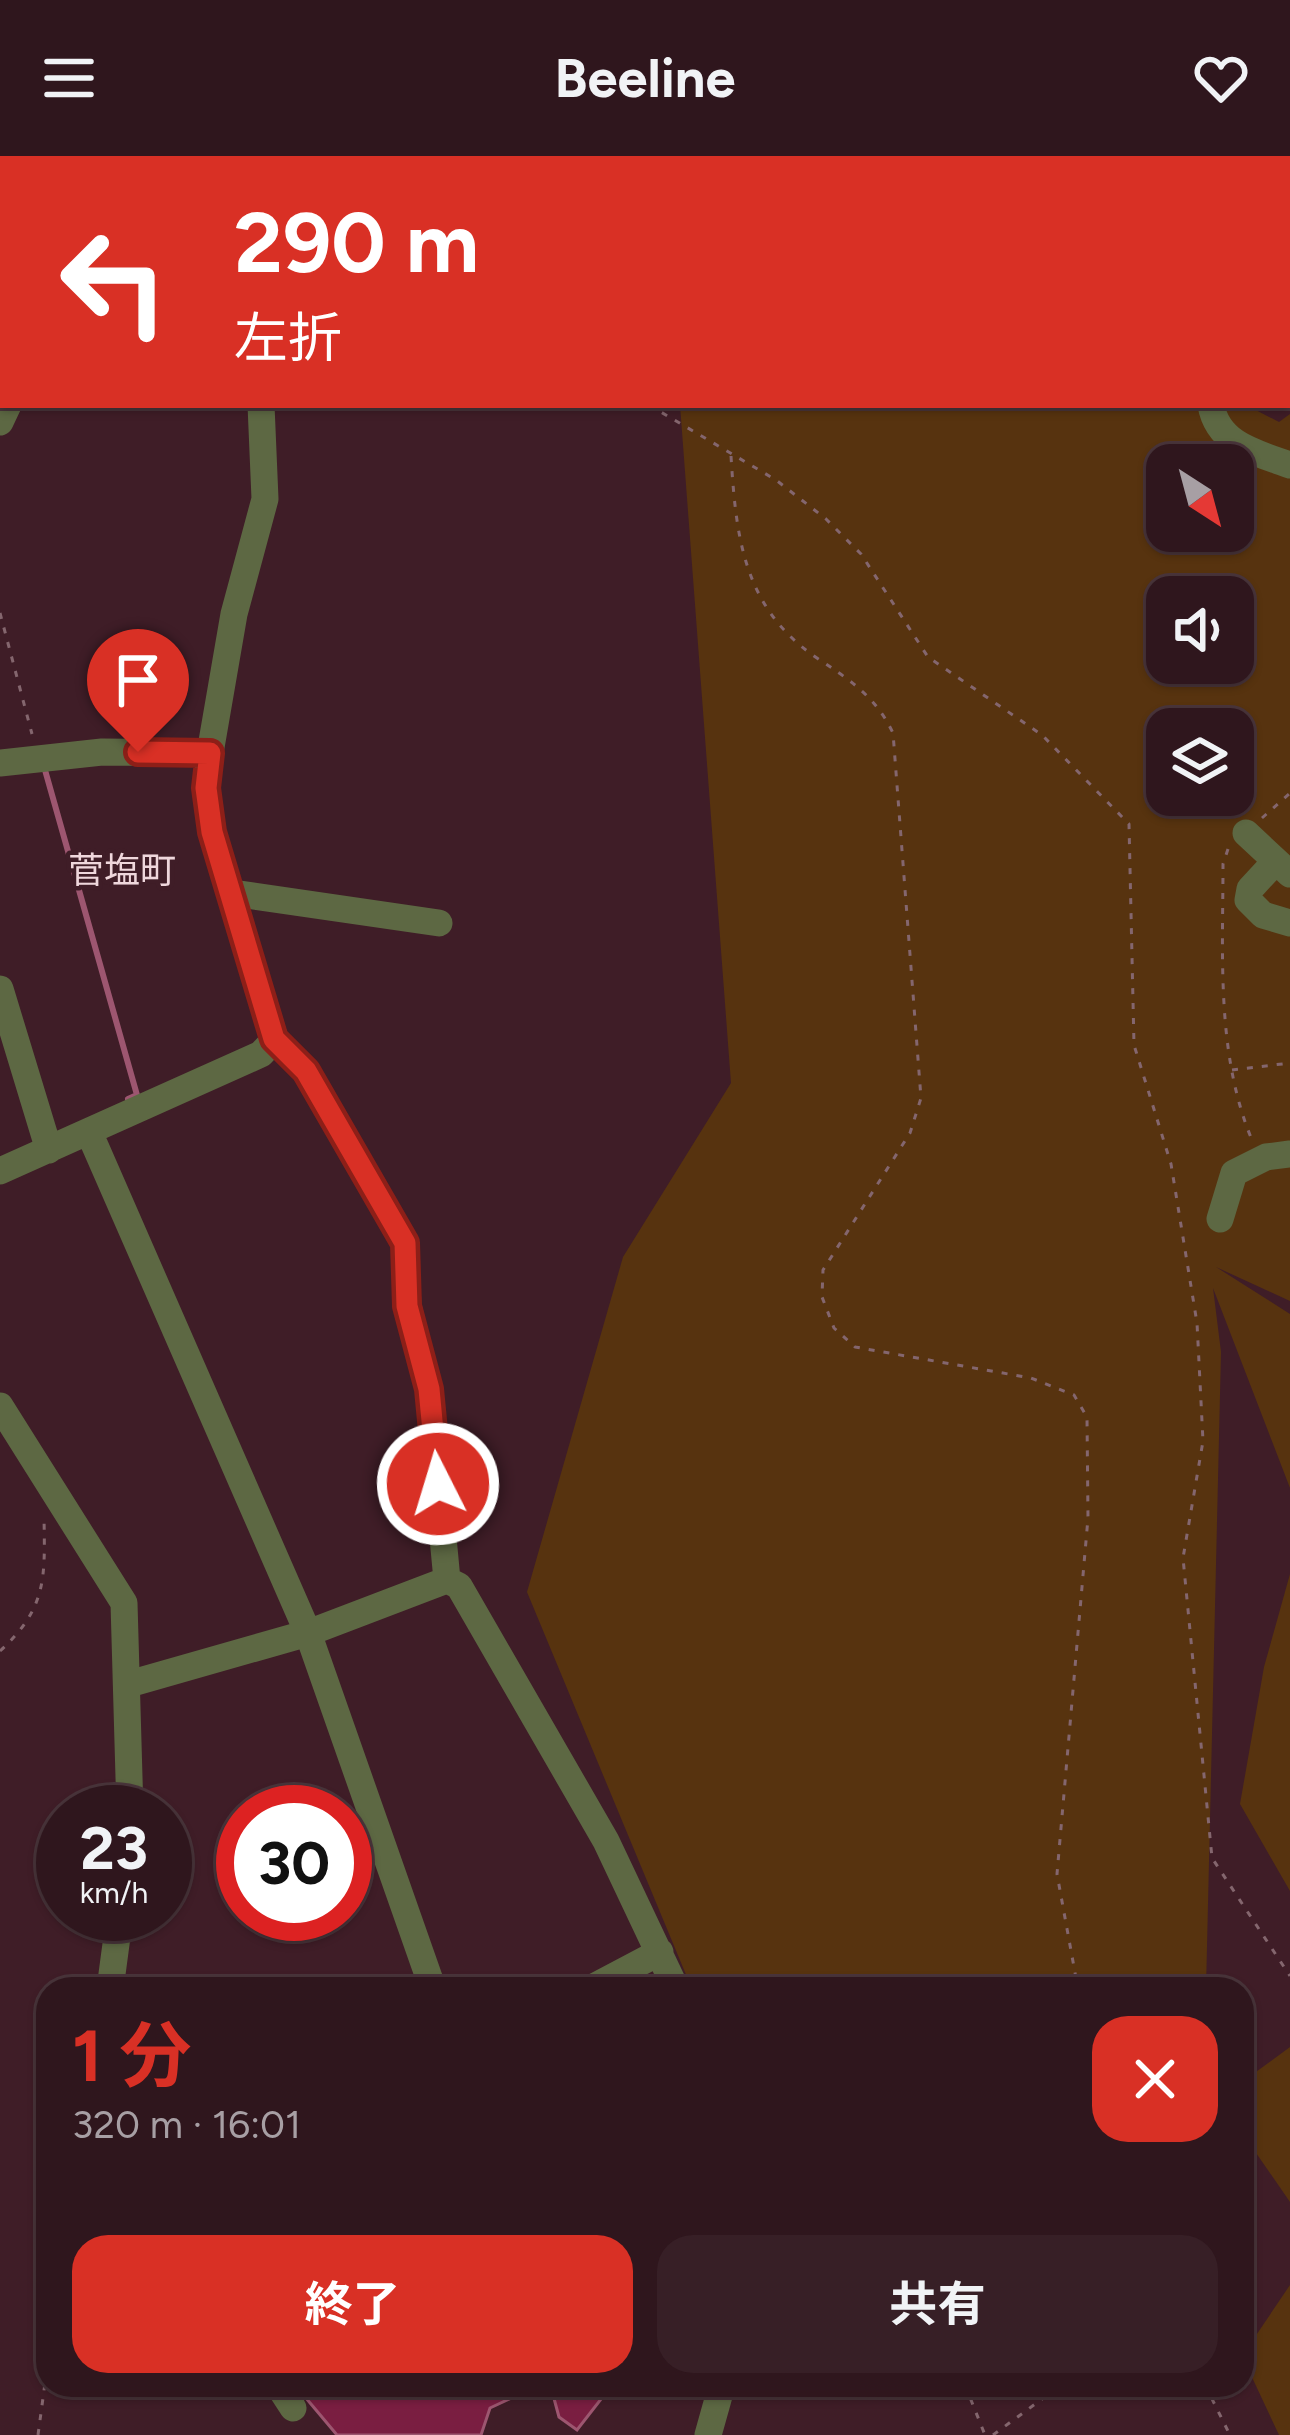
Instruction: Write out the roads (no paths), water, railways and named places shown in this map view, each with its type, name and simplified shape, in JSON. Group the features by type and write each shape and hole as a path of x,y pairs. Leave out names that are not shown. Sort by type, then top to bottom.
{"street":[{"path":"261,408 265,500 242,576 210,753 206,788 212,832 274,1039 306,1071 405,1243 407,1306 429,1389 446,1580"},
{"path":"1212,408 1222,431 1236,445 1290,465"},
{"path":"0,763 102,752 210,753"},
{"path":"1246,833 1282,868 1250,889 1248,900 1262,915 1290,923"},
{"path":"233,893 439,923"},
{"path":"0,989 49,1150"},
{"path":"0,1171 261,1054 274,1039"},
{"path":"89,1132 308,1633 429,1977"},
{"path":"1220,1219 1234,1173 1249,1162 1290,1154"},
{"path":"0,1406 124,1603 130,1785"},
{"path":"129,1684 308,1633 446,1580 459,1586 606,1840 671,1977"},
{"path":"112,1977 116,1941"},
{"path":"613,1977 660,1952"},
{"path":"708,2435 719,2397"}],"waterway":[{"path":"45,770 137,1095 128,1099"}],"district":[{"name":"菅塩町","path":"122,870"}]}
